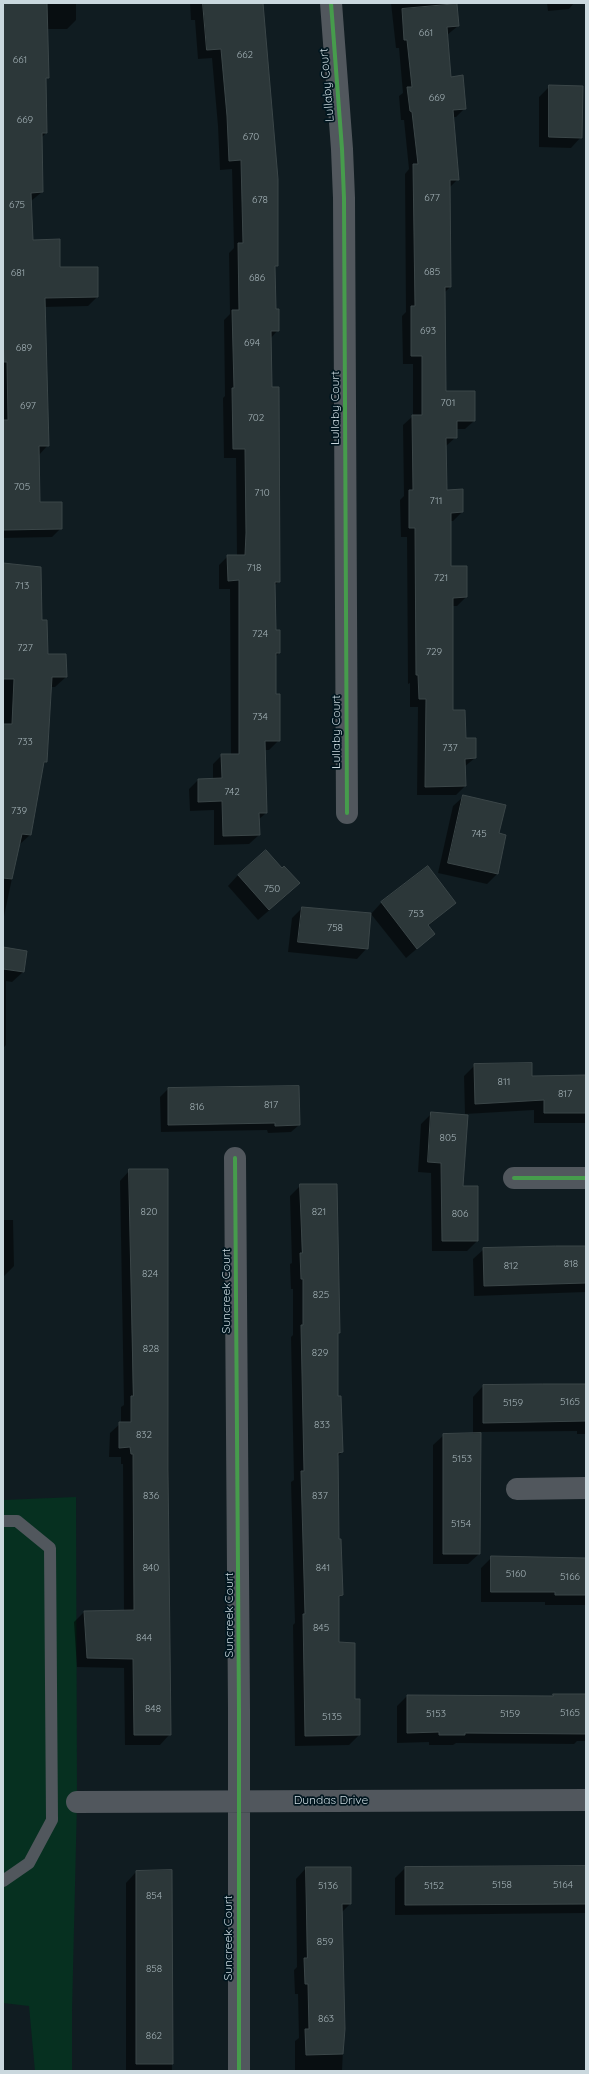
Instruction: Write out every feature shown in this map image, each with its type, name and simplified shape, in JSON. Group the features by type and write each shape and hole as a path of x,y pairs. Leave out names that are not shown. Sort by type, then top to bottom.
{"street":[{"name":"Lullaby Court","path":"331,3 342,149 344,198 347,813"},
{"name":"Suncreek Court","path":"235,1158 239,1701 239,2071"},
{"path":"514,1178 586,1178"},
{"path":"516,1488 586,1488"},
{"name":"Dundas Drive","path":"77,1802 586,1800"}],"lane":[{"path":"3,1521 17,1521 50,1548 52,1820 29,1863 3,1881"}],"green space":[{"path":"76,1497 77,1802 72,2071 35,2071 29,2006 3,2003 3,1500"}],"building":[{"path":"3,3 47,3 49,78 46,78 47,133 42,133 43,192 31,193 33,240 60,239 60,267 98,267 98,297 45,298 49,446 39,446 40,502 62,502 62,529 3,530 3,420 8,420 7,362 4,362 3,332"},
{"path":"203,3 263,3 278,179 278,266 275,266 276,309 279,309 279,331 271,331 272,387 279,387 280,582 275,582 276,630 280,630 280,653 276,653 276,694 280,694 280,741 265,741 267,813 259,813 260,835 223,836 222,801 198,802 198,779 222,778 221,754 239,754 239,580 228,581 227,555 245,555 246,533 245,449 233,449 232,388 234,388 232,310 239,310 238,243 243,243 241,160 229,161 227,116 221,49 207,50"},
{"path":"457,4 459,26 447,27 451,77 463,75 466,109 453,110 459,180 450,180 451,287 445,287 446,391 475,391 475,421 457,421 457,438 446,438 447,490 463,489 463,512 451,513 451,566 467,566 467,597 453,598 453,710 465,710 466,738 476,738 476,758 465,759 466,786 425,787 426,699 419,699 418,675 416,675 415,528 409,528 409,490 413,490 412,415 422,415 422,356 411,356 411,306 415,306 413,164 418,164 412,112 410,111 407,87 412,87 407,40 404,40 402,9"},
{"path":"549,85 583,86 582,138 549,137"},
{"path":"3,563 41,567 42,620 47,620 48,654 66,654 67,677 52,677 47,762 44,762 31,835 22,834 12,879 3,878 3,724 12,724 14,679 3,679"},
{"path":"463,795 506,805 499,833 506,835 498,874 448,863"},
{"path":"266,850 282,868 284,866 300,883 269,910 238,875"},
{"path":"428,866 456,903 428,925 435,934 417,949 381,902"},
{"path":"302,907 371,913 368,949 298,942"},
{"path":"3,947 27,951 24,972 3,969"},
{"path":"532,1063 532,1076 586,1075 586,1113 544,1113 544,1100 475,1104 474,1064"},
{"path":"299,1086 300,1125 275,1126 275,1123 168,1125 168,1088"},
{"path":"431,1112 468,1115 463,1186 478,1186 478,1241 442,1241 441,1163 428,1162"},
{"path":"129,1169 168,1169 168,1469 171,1735 134,1735 133,1659 87,1658 84,1611 134,1610 133,1454 131,1454 130,1447 119,1448 119,1422 131,1422 131,1396 133,1396"},
{"path":"300,1184 337,1184 340,1333 338,1333 338,1396 341,1396 343,1452 338,1453 339,1539 341,1539 343,1595 339,1596 339,1642 355,1643 355,1699 360,1699 360,1735 305,1736 303,1614 305,1614 301,1471 304,1471 301,1325 303,1325 303,1279 301,1279 300,1253 302,1253"},
{"path":"586,1246 586,1283 484,1286 483,1248"},
{"path":"586,1384 586,1421 483,1423 483,1385"},
{"path":"481,1433 480,1554 443,1554 443,1434"},
{"path":"491,1556 586,1558 586,1595 555,1595 555,1592 491,1592"},
{"path":"553,1694 586,1694 586,1734 465,1733 465,1735 439,1735 439,1732 407,1733 407,1695 553,1696"},
{"path":"586,1866 586,1904 405,1905 405,1867"},
{"path":"306,1867 351,1867 351,1904 342,1904 345,2029 343,2054 306,2055 305,2029 309,2029 308,1984 305,1984 304,1958 307,1958"},
{"path":"172,1870 173,2064 136,2064 136,1871"}],"cycle path":[{"path":"331,3 342,149 344,198 347,813"},
{"path":"235,1158 239,1709 239,2071"},
{"path":"514,1178 586,1178"}]}
